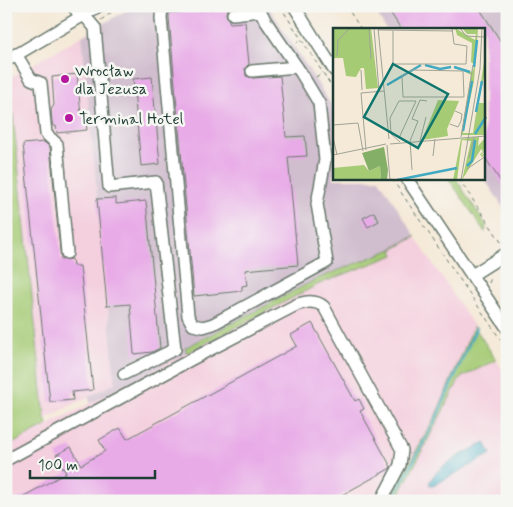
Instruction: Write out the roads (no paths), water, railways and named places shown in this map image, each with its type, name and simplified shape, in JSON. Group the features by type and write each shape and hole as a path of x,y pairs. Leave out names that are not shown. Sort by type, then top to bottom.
{"street":[{"path":"73,6 95,28 109,187 156,182 176,349 124,374"},
{"path":"67,253 57,144 46,134 41,82 31,79 11,57 99,6"},
{"path":"162,6 161,28 188,316 197,327 203,328 214,324 326,262 317,204 325,160 319,103 259,9 233,14"},
{"path":"294,6 333,68"},
{"path":"252,71 297,67"},
{"path":"407,180 507,328"},
{"path":"472,275 506,250"},
{"path":"6,460 212,348 296,305 311,301 324,307 402,450 400,465 381,501"}],"water":[{"path":"485,442 491,454 433,486 429,484 432,477 445,465"}],"waterway":[{"path":"392,501 435,421 476,328"}],"place":[{"name":"Wrocław dla Jezusa","path":"65,79"},
{"name":"Terminal Hotel","path":"69,118"}]}
